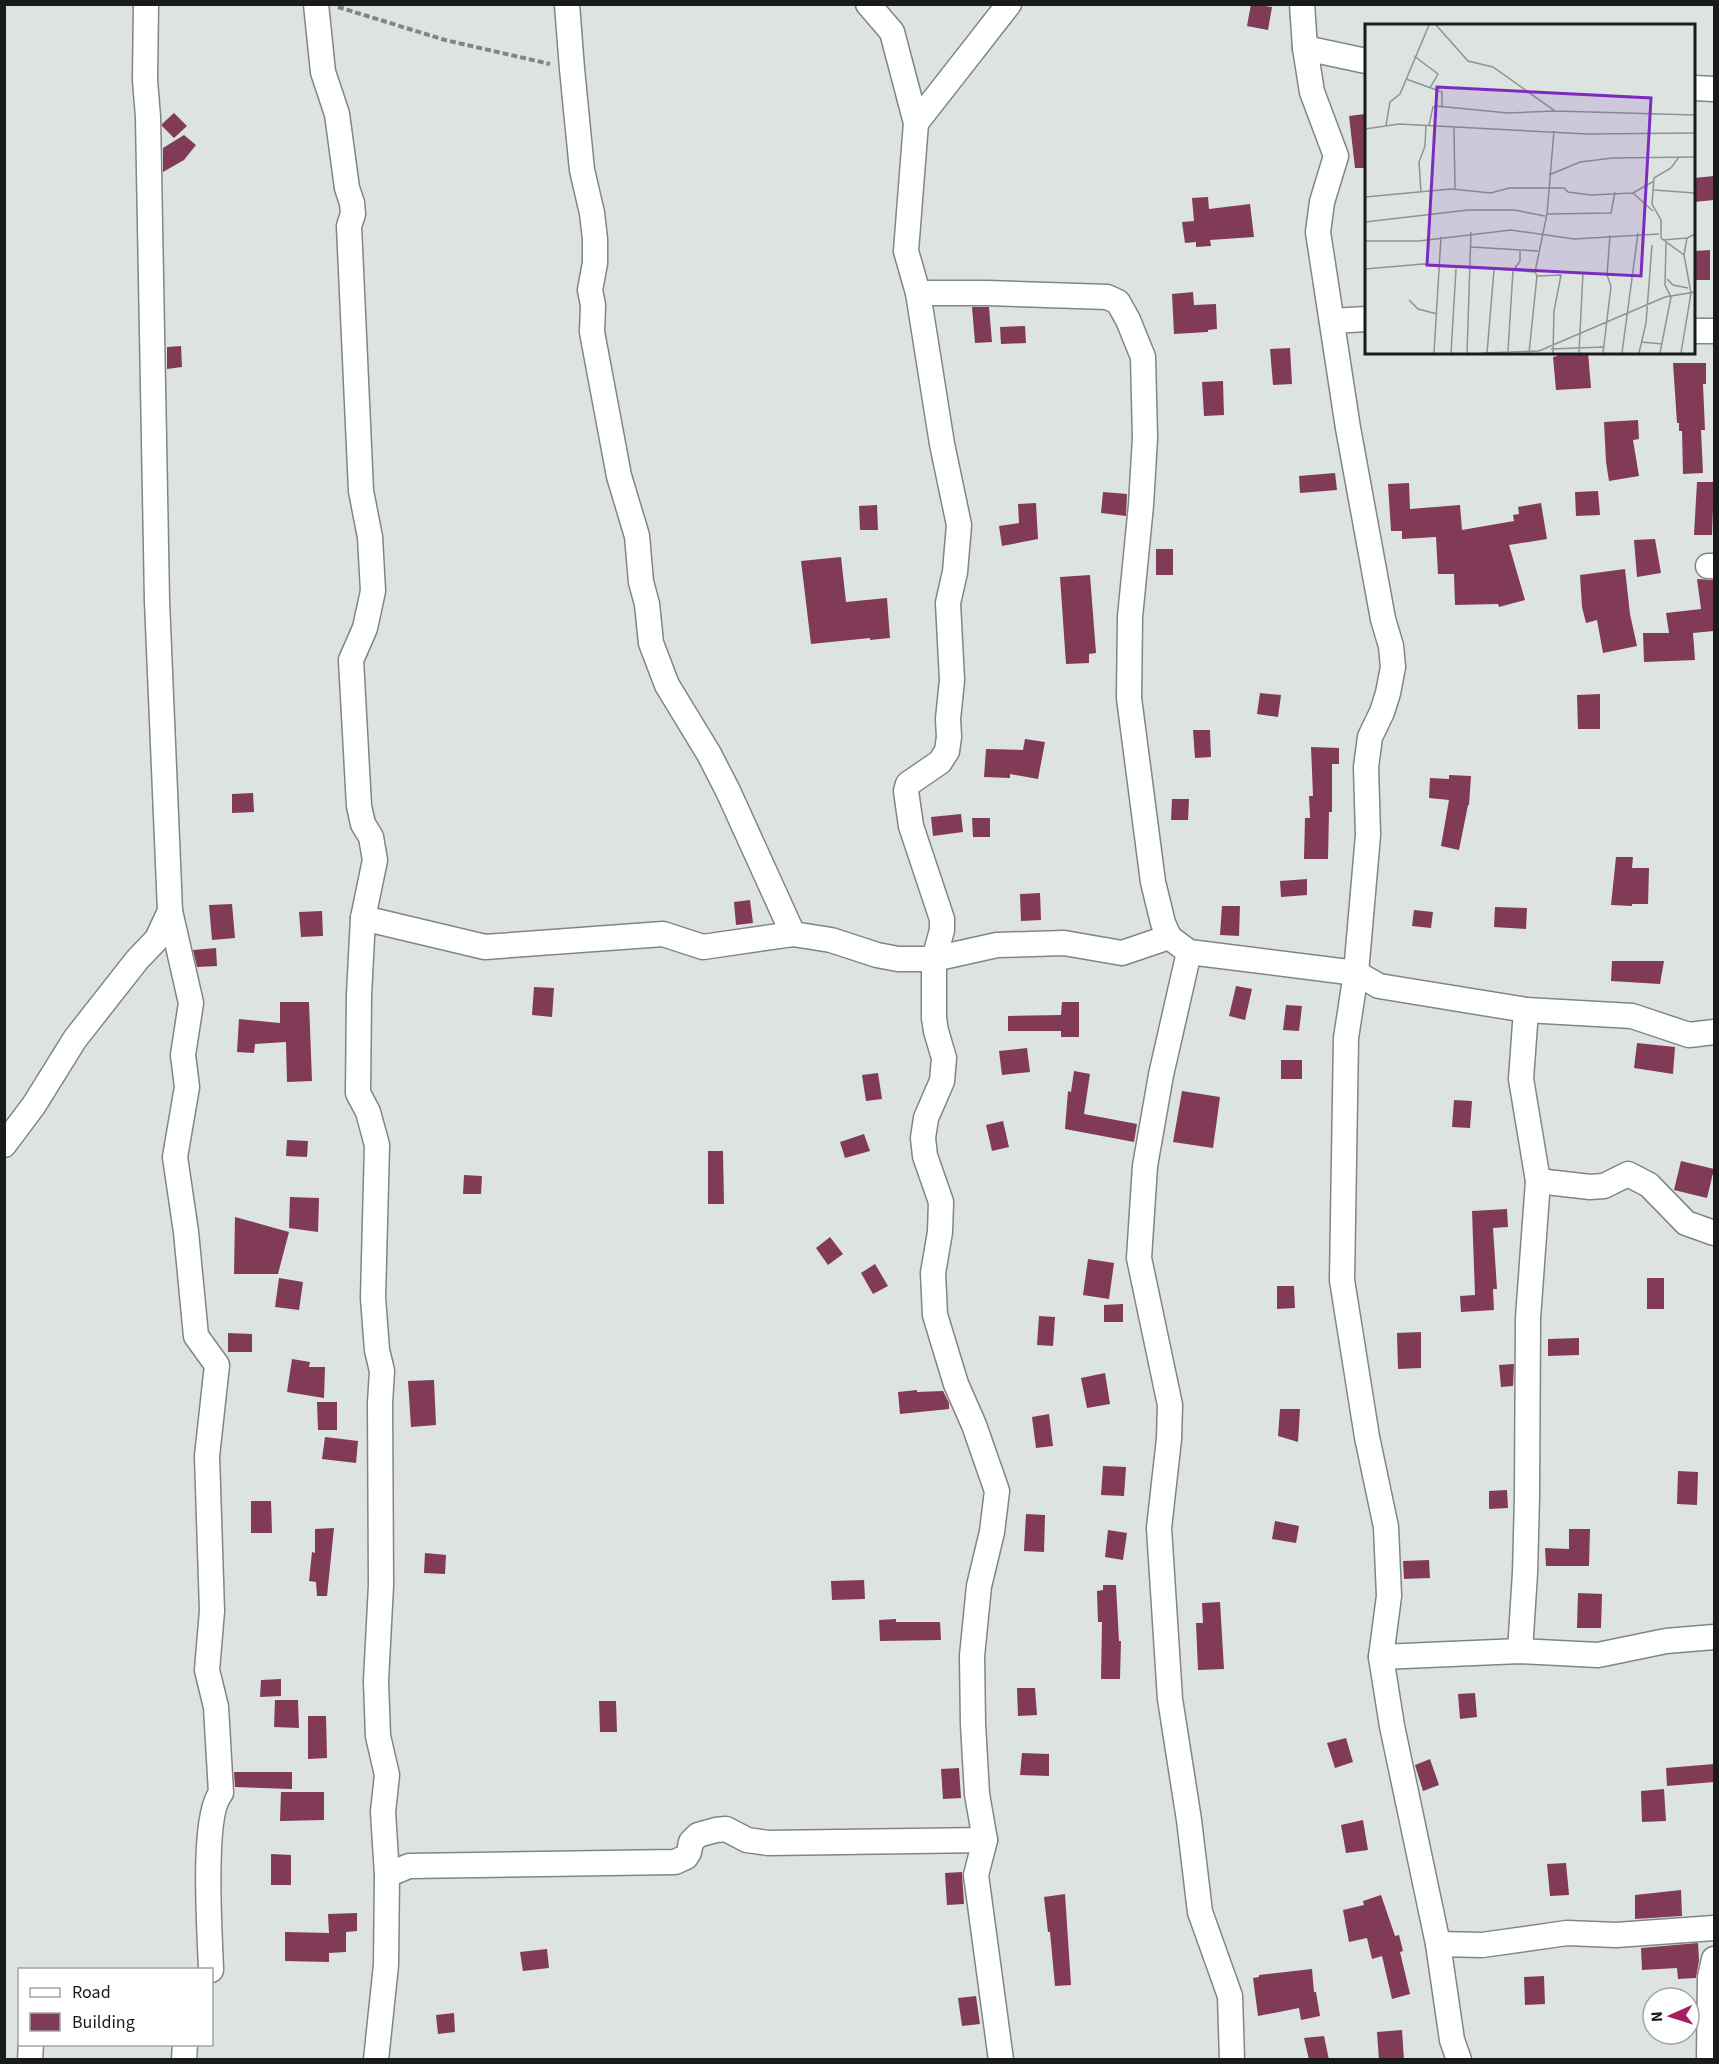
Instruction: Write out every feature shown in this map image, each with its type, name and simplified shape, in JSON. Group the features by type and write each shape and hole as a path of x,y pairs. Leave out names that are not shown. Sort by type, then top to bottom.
{"street":[{"path":"146,4 157,601 170,911 191,1003 183,1055 187,1087 175,1157 186,1232 196,1336 217,1365 207,1456 212,1611 207,1670 216,1707 221,1793 216,1799 208,1846 211,1968"},
{"path":"316,4 323,72 338,114 347,188 352,203 353,214 349,226 361,491 370,537 372,574 372,599 365,628 351,660 359,806 363,824 371,837 375,860 363,918 358,1093 368,1112 377,1144 374,1298 377,1350 382,1371 380,1403 381,1585 376,1681 378,1736 387,1775 383,1812 387,1875 386,1965 376,2060"},
{"path":"567,4 582,170 592,213 595,239 595,264 590,290 593,305 592,332 619,476 637,536 641,582 648,604 651,643 666,685 709,754 728,791 793,934"},
{"path":"868,4 892,32 916,123 906,251 918,293 942,444 959,525 955,572 948,603 952,680 947,751 940,762 906,787 911,826 942,919 942,930 933,959 935,1024 944,1058 942,1081 926,1118 923,1138 926,1156 941,1202 940,1232 933,1273 935,1315 956,1384 974,1425 997,1491 992,1532 979,1586 972,1656 977,1794 985,1840 976,1875 1001,2060"},
{"path":"916,123 1009,4"},
{"path":"1302,4 1305,48 1312,92 1336,156 1322,202 1318,232 1348,428 1383,619 1391,646 1393,667 1389,693 1370,737 1366,767 1368,835 1356,973 1346,1038 1342,1280 1367,1437 1386,1527 1389,1596 1381,1657 1392,1726 1438,1944 1452,2040 1459,2060"},
{"path":"1305,48 1365,60"},
{"path":"1695,88 1714,89"},
{"path":"918,293 1107,297 1118,302 1143,357 1145,438 1130,617 1129,698 1153,882 1169,937 1189,952 1356,973 1379,986 1526,1010 1632,1016 1689,1035 1714,1032"},
{"path":"1332,321 1365,319"},
{"path":"1695,331 1714,331"},
{"path":"4,1145 34,1106 75,1039 137,960 157,939 170,911"},
{"path":"363,918 485,947 663,934 704,946 793,934 831,939 877,955 898,959 933,959 997,945 1064,943 1122,953 1169,937"},
{"path":"1189,952 1161,1076 1145,1166 1139,1258 1170,1405 1169,1439 1159,1528 1170,1699 1189,1820 1200,1912 1230,1996 1232,2060"},
{"path":"1520,1651 1527,1497 1528,1318 1538,1180 1521,1079 1526,1010"},
{"path":"1538,1180 1590,1187 1604,1186 1628,1174 1648,1185 1686,1223 1714,1233"},
{"path":"1381,1657 1520,1651 1598,1655 1666,1641 1714,1637"},
{"path":"387,1875 409,1866 675,1862 686,1857 691,1842 698,1835 726,1829 747,1840 768,1843 985,1840"},
{"path":"1438,1944 1482,1945 1567,1934 1616,1935 1714,1928"},
{"path":"1709,2060 1710,1977 1714,1959"}],"path":[{"path":"329,4 445,40 572,69"}],"building":[{"path":"1251,4 1272,7 1268,30 1247,26"},
{"path":"174,113 187,126 174,138 162,124"},
{"path":"1365,114 1365,168 1355,168 1349,116"},
{"path":"184,135 196,145 184,160 163,172 163,148"},
{"path":"1714,176 1714,200 1695,202 1695,178"},
{"path":"1208,197 1209,209 1250,204 1254,237 1210,240 1211,246 1196,247 1196,242 1185,243 1182,222 1194,221 1192,198"},
{"path":"1710,250 1710,280 1695,280 1695,251"},
{"path":"1193,292 1194,305 1216,304 1217,329 1208,330 1208,332 1174,334 1172,294"},
{"path":"972,307 989,307 992,342 975,343"},
{"path":"1025,326 1026,343 1001,344 1000,327"},
{"path":"181,346 182,367 167,369 167,347"},
{"path":"1290,348 1292,384 1273,385 1270,349"},
{"path":"1557,354 1588,354 1591,388 1556,390 1553,357"},
{"path":"1673,363 1706,363 1706,384 1703,384 1705,430 1701,430 1703,473 1683,474 1682,431 1679,431 1679,423 1677,423"},
{"path":"1223,381 1224,415 1204,416 1202,382"},
{"path":"1638,420 1639,439 1633,440 1639,476 1609,481 1604,422"},
{"path":"1335,473 1337,490 1300,493 1299,476"},
{"path":"1697,482 1714,482 1712,535 1694,535"},
{"path":"1409,483 1410,509 1460,505 1462,530 1514,521 1513,515 1519,514 1518,507 1541,503 1547,539 1509,545 1525,600 1499,607 1498,604 1455,605 1454,574 1438,574 1436,537 1402,539 1402,531 1391,531 1388,484"},
{"path":"1598,491 1600,515 1576,516 1575,492"},
{"path":"1103,492 1127,494 1126,516 1101,513"},
{"path":"1036,503 1038,539 1002,546 999,526 1019,523 1018,504"},
{"path":"877,505 878,530 860,530 859,506"},
{"path":"1655,539 1661,573 1637,577 1634,540"},
{"path":"1156,549 1173,549 1173,575 1156,575"},
{"path":"841,557 846,602 887,598 890,638 811,644 801,561"},
{"path":"1625,569 1630,614 1637,646 1603,653 1597,620 1586,623 1582,607 1580,575"},
{"path":"1090,575 1096,653 1089,654 1089,663 1066,664 1060,577"},
{"path":"1697,579 1714,580 1714,631 1693,633 1695,660 1644,662 1643,633 1669,633 1666,613 1701,609"},
{"path":"1260,693 1281,695 1278,717 1257,714"},
{"path":"1600,694 1600,729 1578,729 1577,695"},
{"path":"1193,730 1210,730 1211,757 1195,758"},
{"path":"1025,739 1045,742 1038,779 1010,774 1010,778 984,777 986,749 1023,750"},
{"path":"1311,747 1339,748 1339,764 1332,764 1332,812 1329,812 1328,859 1304,859 1305,818 1310,818 1309,796 1313,796"},
{"path":"1449,775 1471,776 1469,805 1459,850 1441,846 1449,800 1429,798 1430,778 1449,779"},
{"path":"253,793 254,812 232,813 232,794"},
{"path":"1172,799 1189,799 1188,820 1171,820"},
{"path":"961,814 963,832 933,836 931,817"},
{"path":"972,818 990,818 990,837 973,837"},
{"path":"1616,857 1633,857 1632,868 1649,868 1648,904 1611,905"},
{"path":"1307,879 1307,895 1281,897 1280,881"},
{"path":"1040,893 1041,920 1021,921 1020,894"},
{"path":"750,900 753,923 736,925 734,902"},
{"path":"232,904 235,938 212,940 209,905"},
{"path":"1222,906 1240,906 1239,936 1220,935"},
{"path":"1495,907 1527,908 1526,929 1494,927"},
{"path":"1414,910 1433,912 1431,928 1412,926"},
{"path":"322,911 323,936 301,937 299,912"},
{"path":"216,948 217,966 197,967 193,950"},
{"path":"1612,961 1664,961 1660,984 1611,981"},
{"path":"1236,986 1252,989 1245,1020 1229,1016"},
{"path":"534,987 554,988 552,1017 532,1015"},
{"path":"280,1002 309,1002 312,1081 287,1082 286,1042 255,1044 254,1053 237,1052 239,1019 280,1023"},
{"path":"1062,1002 1079,1002 1079,1037 1061,1037 1061,1031 1008,1031 1008,1016 1061,1015"},
{"path":"1286,1005 1302,1006 1299,1031 1283,1030"},
{"path":"1637,1043 1675,1047 1673,1074 1634,1068"},
{"path":"1027,1048 1030,1072 1002,1075 999,1051"},
{"path":"1281,1060 1302,1060 1302,1079 1281,1079"},
{"path":"1074,1071 1090,1074 1084,1114 1137,1124 1134,1142 1065,1129 1068,1091 1071,1092"},
{"path":"878,1073 882,1099 866,1101 862,1075"},
{"path":"1182,1091 1220,1097 1213,1148 1173,1142"},
{"path":"1454,1100 1472,1101 1470,1128 1452,1127"},
{"path":"1003,1121 1009,1147 992,1151 986,1125"},
{"path":"864,1134 870,1151 845,1158 840,1142"},
{"path":"287,1140 308,1141 307,1157 286,1156"},
{"path":"708,1151 723,1151 724,1204 708,1204"},
{"path":"1681,1161 1714,1169 1707,1198 1674,1190"},
{"path":"464,1175 482,1176 481,1194 463,1194"},
{"path":"290,1197 319,1198 318,1232 289,1228"},
{"path":"1507,1209 1508,1227 1493,1228 1497,1289 1493,1289 1494,1310 1461,1312 1460,1296 1475,1295 1472,1211"},
{"path":"235,1217 289,1232 278,1274 234,1274"},
{"path":"830,1237 843,1254 828,1265 816,1248"},
{"path":"1088,1259 1114,1263 1109,1299 1083,1295"},
{"path":"875,1264 888,1286 873,1294 861,1273"},
{"path":"279,1278 303,1282 299,1310 275,1307"},
{"path":"1647,1278 1664,1278 1664,1309 1647,1309"},
{"path":"1277,1286 1294,1286 1295,1308 1277,1309"},
{"path":"1123,1304 1123,1322 1104,1322 1104,1305"},
{"path":"1039,1316 1055,1317 1053,1346 1037,1345"},
{"path":"1421,1332 1421,1368 1398,1369 1397,1333"},
{"path":"228,1333 252,1334 252,1352 228,1352"},
{"path":"1579,1338 1579,1355 1548,1356 1548,1339"},
{"path":"292,1359 310,1362 309,1367 325,1367 324,1398 287,1392"},
{"path":"1514,1364 1513,1386 1501,1387 1499,1365"},
{"path":"1105,1373 1110,1404 1087,1408 1081,1378"},
{"path":"434,1380 436,1425 411,1427 408,1381"},
{"path":"917,1390 917,1392 943,1391 949,1403 949,1409 900,1414 898,1392"},
{"path":"317,1402 337,1402 337,1430 318,1430"},
{"path":"1280,1409 1300,1409 1298,1442 1278,1436"},
{"path":"1049,1414 1053,1446 1036,1448 1032,1417"},
{"path":"325,1437 358,1441 356,1463 322,1459"},
{"path":"1103,1466 1126,1467 1124,1496 1101,1495"},
{"path":"1678,1471 1698,1472 1697,1505 1677,1504"},
{"path":"1507,1490 1508,1508 1489,1509 1489,1491"},
{"path":"251,1501 271,1501 272,1533 251,1533"},
{"path":"1026,1514 1045,1515 1044,1552 1024,1551"},
{"path":"1275,1521 1299,1526 1296,1543 1272,1539"},
{"path":"334,1528 327,1596 317,1596 316,1582 309,1581 312,1552 315,1553 315,1529"},
{"path":"1569,1529 1590,1529 1589,1566 1546,1566 1545,1548 1569,1549"},
{"path":"1108,1530 1127,1533 1123,1560 1105,1557"},
{"path":"425,1553 446,1555 445,1574 424,1573"},
{"path":"1429,1560 1430,1578 1404,1579 1403,1561"},
{"path":"864,1580 865,1599 832,1600 831,1581"},
{"path":"1103,1585 1116,1585 1119,1641 1121,1641 1120,1679 1101,1679 1102,1622 1098,1622 1097,1591 1103,1590"},
{"path":"1578,1593 1602,1594 1601,1628 1577,1628"},
{"path":"1220,1602 1224,1669 1198,1670 1196,1623 1203,1623 1202,1603"},
{"path":"896,1619 896,1622 940,1622 941,1640 880,1641 879,1620"},
{"path":"281,1679 281,1696 260,1697 261,1680"},
{"path":"1017,1688 1035,1688 1037,1715 1018,1716"},
{"path":"1475,1693 1477,1717 1460,1719 1458,1694"},
{"path":"275,1700 298,1700 299,1728 274,1727"},
{"path":"599,1701 616,1701 617,1732 600,1732"},
{"path":"308,1716 326,1716 327,1758 308,1759"},
{"path":"1346,1738 1353,1762 1335,1768 1327,1743"},
{"path":"1022,1753 1049,1754 1049,1776 1020,1775"},
{"path":"1430,1759 1439,1785 1423,1791 1415,1765"},
{"path":"1714,1764 1714,1782 1667,1786 1666,1768"},
{"path":"959,1768 961,1798 943,1799 941,1769"},
{"path":"234,1772 292,1772 292,1789 235,1787"},
{"path":"1664,1789 1666,1821 1642,1822 1641,1791"},
{"path":"281,1792 324,1792 324,1820 280,1821"},
{"path":"1363,1820 1368,1850 1346,1853 1341,1825"},
{"path":"271,1854 291,1855 291,1885 271,1885"},
{"path":"1566,1863 1569,1895 1550,1896 1547,1864"},
{"path":"962,1872 964,1904 947,1905 945,1873"},
{"path":"1681,1890 1682,1916 1635,1919 1635,1895"},
{"path":"1065,1894 1071,1985 1055,1986 1044,1897"},
{"path":"1381,1895 1395,1936 1399,1935 1403,1951 1400,1952 1410,1994 1392,1999 1382,1956 1372,1959 1367,1938 1349,1942 1343,1910 1364,1905 1363,1901"},
{"path":"357,1913 357,1931 346,1932 346,1952 329,1953 329,1962 285,1961 285,1932 329,1933 328,1914"},
{"path":"1698,1943 1699,1960 1696,1978 1678,1979 1677,1968 1642,1970 1641,1948"},
{"path":"547,1949 549,1968 523,1971 520,1952"},
{"path":"1312,1969 1314,1992 1316,1992 1320,2016 1301,2020 1299,2008 1258,2016 1253,1978 1259,1975"},
{"path":"1544,1976 1545,2004 1525,2005 1524,1977"},
{"path":"976,1996 980,2024 962,2026 958,1998"},
{"path":"454,2013 455,2032 438,2034 436,2015"},
{"path":"1402,2030 1404,2060 1379,2060 1377,2032"},
{"path":"1324,2036 1329,2060 1309,2060 1304,2038"}]}
